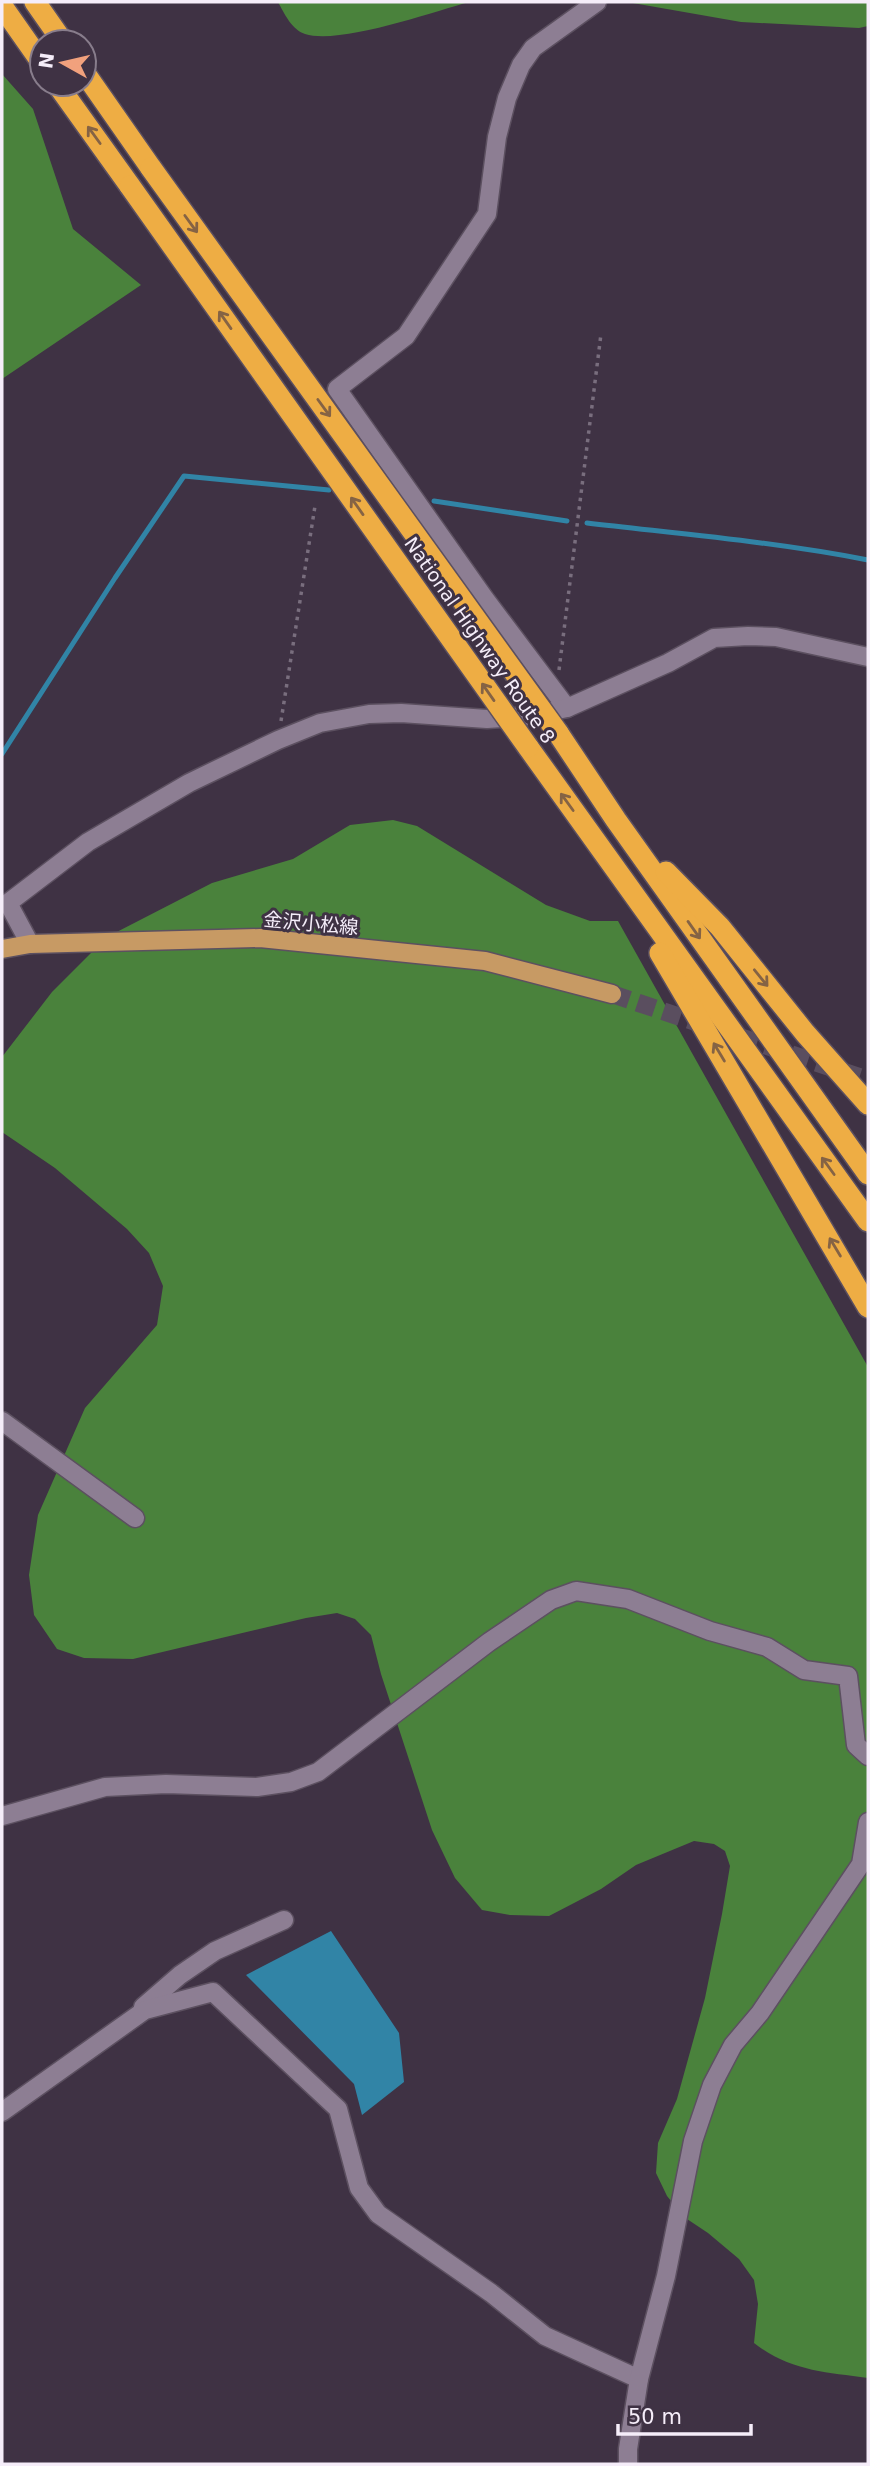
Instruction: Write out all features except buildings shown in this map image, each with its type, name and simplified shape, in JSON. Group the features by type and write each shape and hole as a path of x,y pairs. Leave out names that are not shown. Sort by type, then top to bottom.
{"highway":[{"path":"35,2 53,28"},
{"path":"2,6 28,42"},
{"name":"National Highway Route 8","path":"98,92 558,733 616,820 868,1174"},
{"name":"National Highway Route 8","path":"67,98 868,1221"},
{"path":"616,820 720,927 805,1033 868,1104"},
{"path":"590,834 868,1307"}],"main road":[{"name":"金沢小松線","path":"2,949 30,944 260,938 485,961 612,994"}],"street":[{"path":"561,700 485,599 337,389 406,336 487,214 497,137 521,65 533,48 597,2"},
{"path":"30,944 8,902 88,842 189,783 320,723 369,714 401,713 486,719 530,716 561,700 668,663 714,638 748,635 776,637 868,657"},
{"path":"2,1420 135,1518"},
{"path":"2,1816 105,1787 166,1784 257,1787 291,1782 318,1772 489,1642 551,1600 576,1591 628,1599 710,1630 767,1647 804,1670 848,1676 856,1745 868,1756"},
{"path":"628,2464 639,2379 666,2276 693,2141 712,2085 733,2045 760,2013 861,1864 868,1822"},
{"path":"124,2023 180,1975 215,1951 284,1920"},
{"path":"2,2112 145,2010 213,1992 338,2109 359,2188 378,2214 491,2293 545,2336 639,2379"}],"path":[{"path":"561,700 601,334"},
{"path":"278,740 315,506"}],"green space":[{"path":"278,2 469,2 386,26 320,36 305,34 296,29"},
{"path":"627,2 868,2 868,26 859,28 741,22"},
{"path":"2,74 33,109 73,229 141,285 2,379"},
{"path":"393,820 417,826 546,905 590,921 618,921 868,1367 868,2378 794,2365 754,2343 758,2304 754,2280 739,2259 684,2217 667,2196 656,2173 658,2143 677,2099 705,1998 730,1866 725,1851 714,1844 694,1841 636,1865 601,1889 549,1916 510,1915 482,1910 455,1878 432,1830 371,1635 355,1619 337,1613 306,1618 133,1659 84,1658 57,1649 34,1615 29,1575 38,1515 85,1408 157,1325 163,1286 149,1253 127,1229 55,1168 2,1132 2,1057 52,992 107,937 212,883 293,859 350,825"}],"water":[{"path":"331,1931 399,2033 404,2082 362,2115 354,2084 246,1975"}],"waterway":[{"path":"2,754 184,476 329,490"},
{"path":"434,501 567,521"},
{"path":"587,523 763,543 868,560"}],"tunnel":[{"path":"612,994 868,1080"}]}
